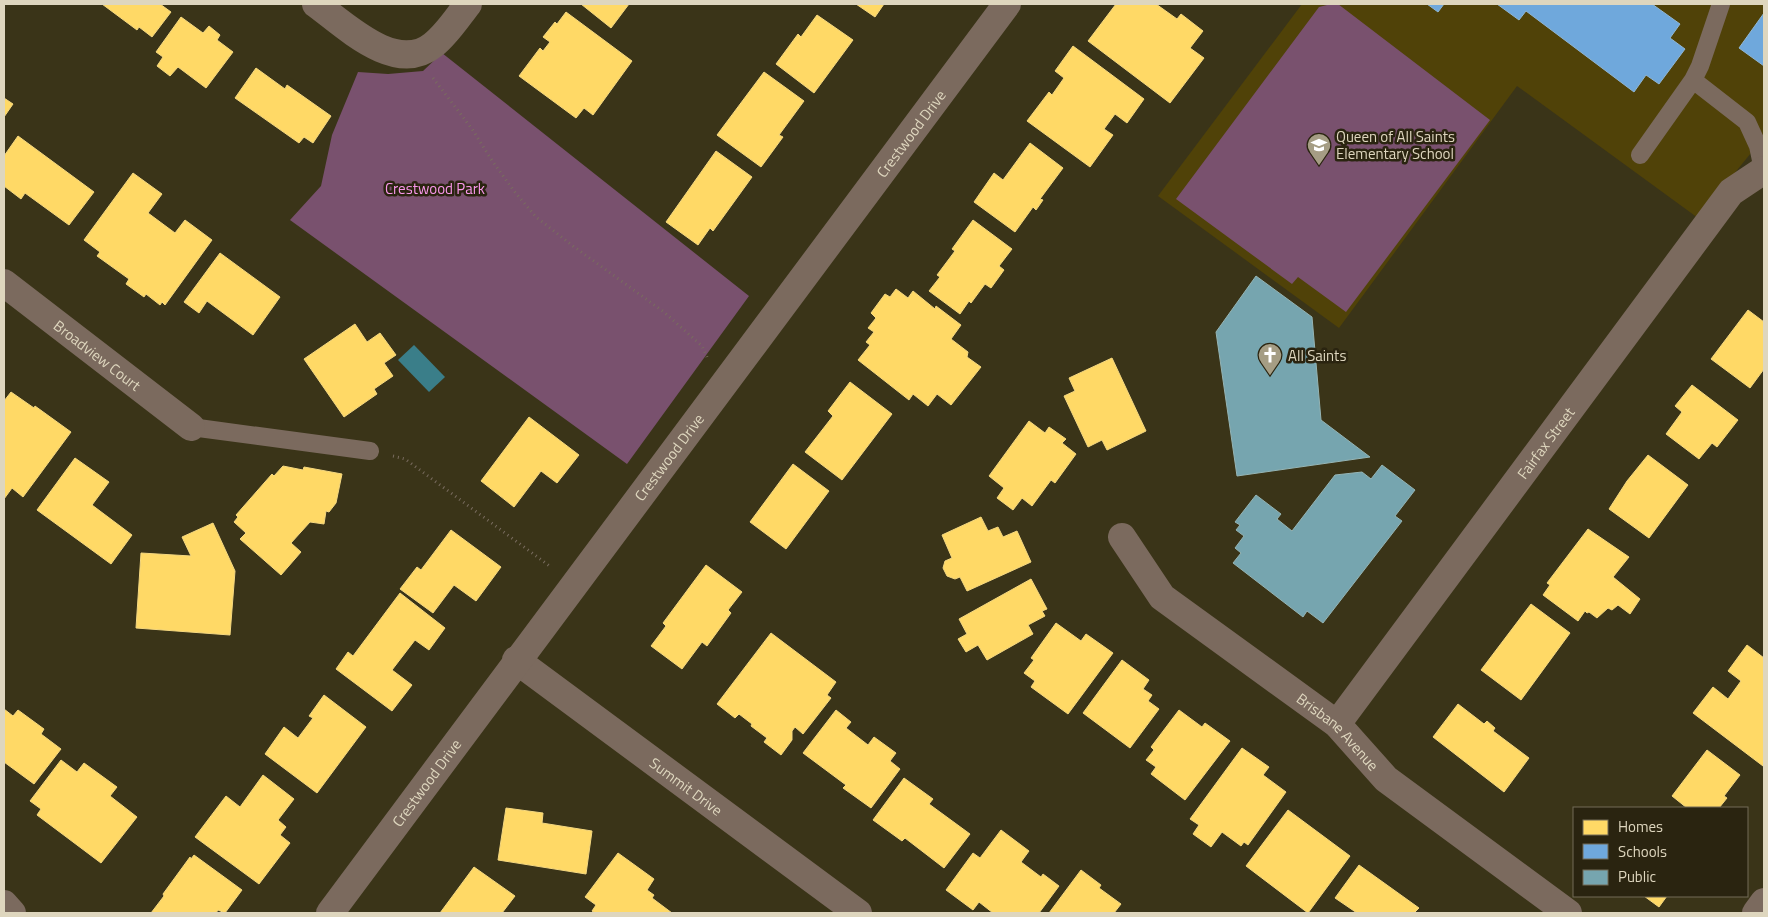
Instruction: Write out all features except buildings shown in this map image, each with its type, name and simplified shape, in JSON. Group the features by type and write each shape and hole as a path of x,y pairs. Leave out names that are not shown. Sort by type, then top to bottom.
{"street":[{"path":"316,4 364,39 387,52 414,55 433,46 448,31 468,4"},
{"name":"Crestwood Drive","path":"330,913 516,660 1007,4"},
{"name":"Fairfax Street","path":"1337,724 1731,192 1764,170"},
{"name":"Broadview Court","path":"4,283 191,427"},
{"name":"Brisbane Avenue","path":"1122,537 1162,597 1337,724 1386,779 1568,913"},
{"name":"Summit Drive","path":"516,660 858,913"},
{"path":"1756,913 1764,902"},
{"path":"4,904 12,913"}],"lane":[{"path":"1640,155 1693,80 1707,50 1721,4"},
{"path":"1693,80 1747,122 1758,146 1764,170"},
{"path":"191,427 370,450"}],"path":[{"path":"414,55 452,100 514,191 536,217 572,246 664,312 702,346 722,387"},
{"path":"370,450 405,459 574,584"}],"shaded area":[{"name":"Queen of All Saints Elementary School","path":"1302,4 1764,4 1764,137 1698,218 1517,86 1339,328 1158,196"}],"green space":[{"path":"1338,4 1490,120 1346,312 1298,277 1292,284 1176,199 1319,7"},
{"name":"Crestwood Park","path":"442,53 749,296 627,464 290,220 321,186 332,135 358,72 388,74 423,71"}],"water":[{"path":"414,345 445,377 429,392 398,360"}],"place":[{"name":"Queen of All Saints Elementary School","path":"1319,166"},
{"name":"All Saints","path":"1270,376"}]}
